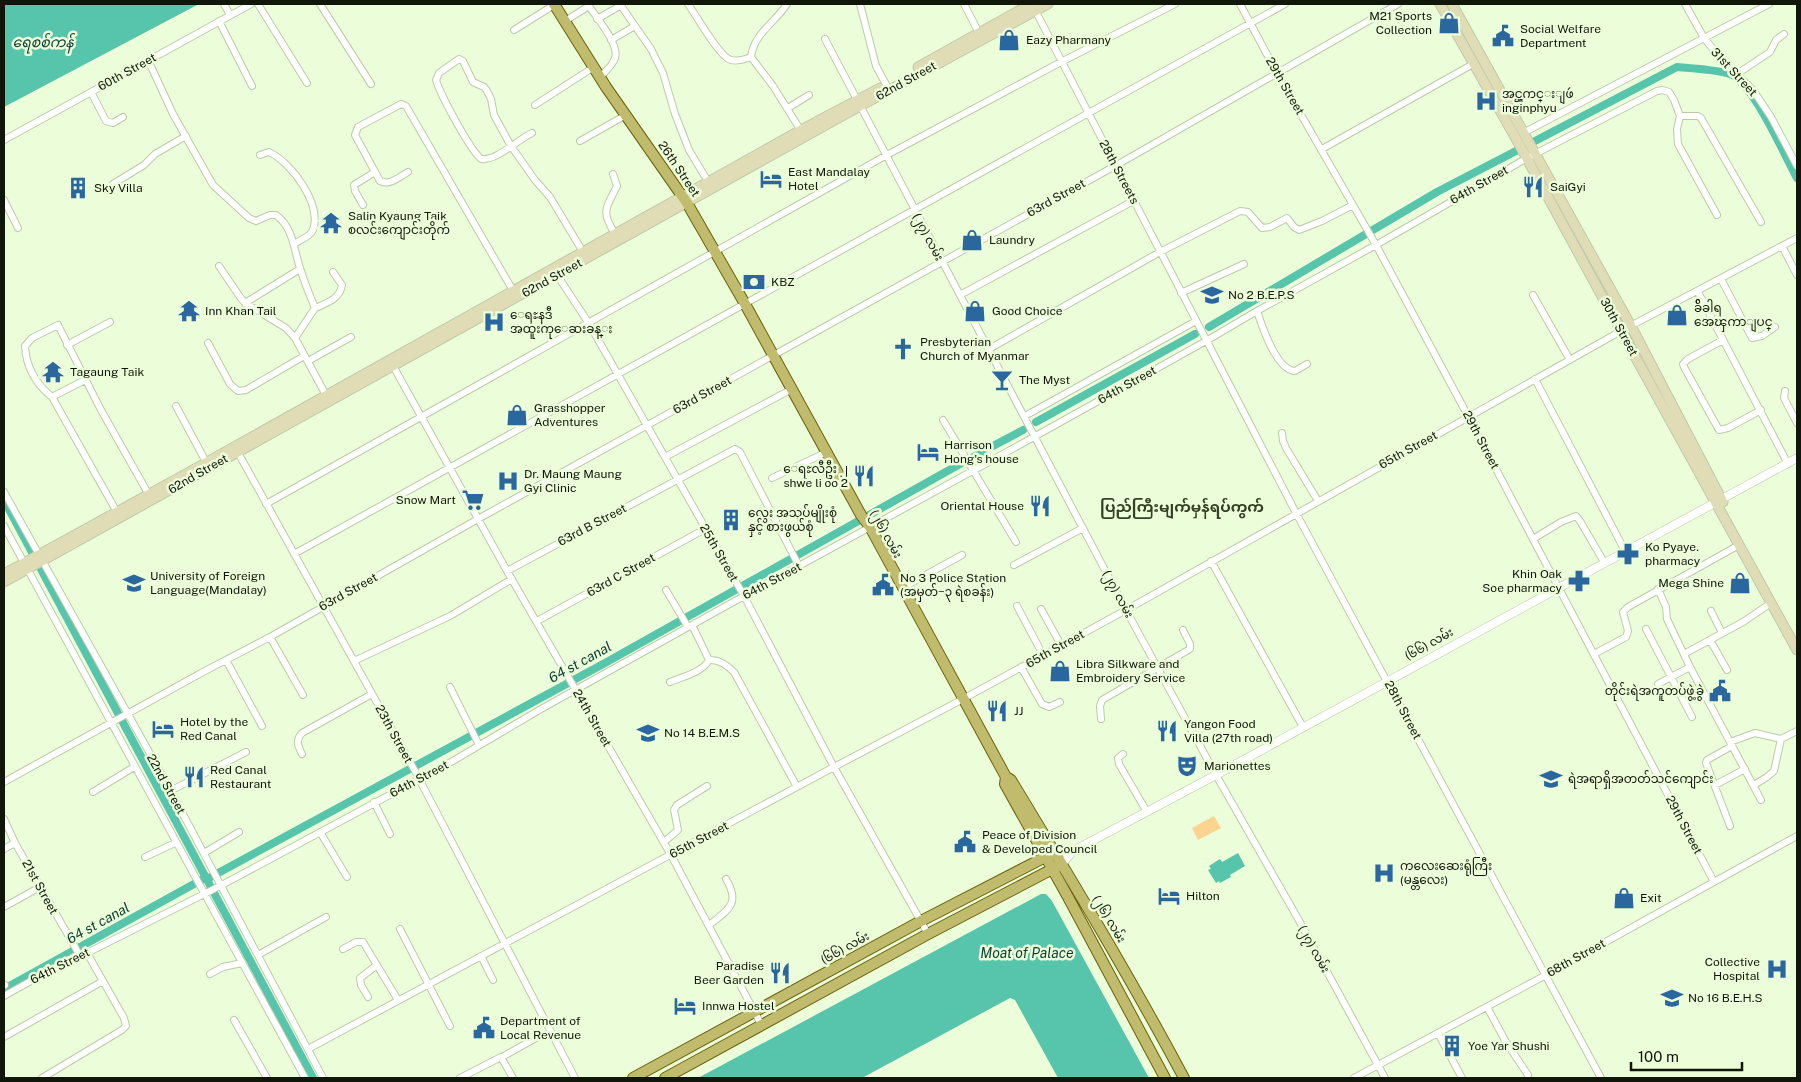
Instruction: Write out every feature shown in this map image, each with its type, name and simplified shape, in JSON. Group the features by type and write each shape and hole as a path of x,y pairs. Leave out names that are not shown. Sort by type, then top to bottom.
{"main road":[{"name":"26th Street","path":"554,4 600,77 685,200 774,355"},
{"name":"62nd Street","path":"4,582 40,558 1033,6 1048,4"},
{"name":"30th Street","path":"1440,4 1473,64 1523,138"},
{"name":"30th Street","path":"1452,4 1523,138 1621,331 1670,410"},
{"name":"30th Street","path":"1529,153 1631,326 1670,410 1797,645"},
{"name":"62nd Street","path":"555,272 583,252 685,200"},
{"name":"(၂၆) လမ်း","path":"774,355 1006,777 1012,780 1062,864 1148,1011 1184,1078"},
{"name":"62nd Street","path":"119,514 206,462 236,449"},
{"name":"30th Street","path":"1719,501 1771,603 1797,645"},
{"name":"62nd Street","path":"4,574 26,566"},
{"name":"(၂၆) လမ်း","path":"1006,777 1005,784 1165,1078"},
{"name":"(၆၆) လမ်း","path":"633,1078 921,921 1054,852"},
{"name":"(၆၆) လမ်း","path":"665,1078 928,934 1062,864"}],"street":[{"path":"224,4 230,15"},
{"name":"60th Street","path":"4,140 250,4"},
{"path":"258,4 307,82"},
{"path":"320,4 371,84"},
{"path":"514,30 554,4"},
{"path":"688,4 715,46 727,58 733,61 751,57"},
{"path":"787,4 757,38 752,48 751,57 788,108 803,134"},
{"path":"860,4 876,66 887,88"},
{"path":"964,4 980,36"},
{"path":"266,504 885,156 1061,62 1175,4"},
{"name":"29th Street","path":"1240,4 1277,74 1376,245 1714,882"},
{"path":"294,554 1285,4"},
{"name":"63rd Street","path":"4,782 270,637 478,519 1115,166 1398,4"},
{"name":"31st Street","path":"1685,4 1704,38 1753,90 1771,117 1797,166"},
{"path":"1523,138 1769,4"},
{"path":"565,21 590,5 616,49 615,59 600,77"},
{"name":"28th Streets","path":"1033,6 1115,166 1135,200 1206,341"},
{"path":"598,19 618,7 622,7 651,49 663,73 675,114 689,150 710,185"},
{"path":"219,21 252,86"},
{"path":"611,40 635,26"},
{"path":"1737,74 1770,52 1776,40 1784,34"},
{"name":"(၂၇) လမ်း","path":"825,39 1126,610 1216,775 1301,924 1384,1078"},
{"path":"532,133 520,139 511,146 491,159 481,159 439,91 436,80 439,73 459,59 463,61 473,82 484,87 491,99 494,115 511,146 534,180 550,197 583,252"},
{"path":"148,60 213,185 253,220 256,221 270,215 276,215 299,241 300,269 315,308"},
{"path":"1322,149 1473,64"},
{"path":"534,105 594,67"},
{"name":"64th Street","path":"4,996 78,953 87,953 419,779 479,745 573,685 687,623 865,521 973,471 1032,430 1206,341 1256,311 1376,245 1529,153 1662,90 1669,92 1680,116"},
{"path":"91,92 106,121 113,123 123,117"},
{"path":"788,108 809,95"},
{"path":"408,172 386,183 380,181 356,138 358,127 401,104 406,106 515,294"},
{"path":"580,140 626,115"},
{"path":"1717,216 1678,144 1677,129 1680,116 1698,116 1701,118 1760,222"},
{"path":"113,184 144,166 161,150 186,136"},
{"path":"260,155 270,152 276,156 295,175 305,189 314,212 313,230 299,241"},
{"path":"363,205 355,191 354,185 375,172"},
{"path":"613,174 617,186 605,216 616,234"},
{"path":"4,200 18,228"},
{"path":"960,295 1135,200"},
{"path":"989,348 1160,252 1240,211 1248,212 1262,228 1270,227 1287,218 1299,230 1353,205"},
{"name":"65th Street","path":"308,1049 963,699 1126,610 1621,331 1797,238"},
{"path":"1782,246 1797,275"},
{"path":"1181,293 1244,264"},
{"path":"220,266 245,303 286,328 295,338 328,398"},
{"path":"245,303 300,269"},
{"path":"295,338 315,308 334,300 341,291 342,285 333,272"},
{"name":"25th Street","path":"555,272 588,322 617,375 648,425 741,591 834,767 928,934"},
{"path":"1721,279 1752,338 1762,336 1775,327"},
{"path":"1698,292 1788,464"},
{"path":"1533,295 1570,360"},
{"path":"1256,311 1280,362 1286,368 1295,371 1307,364"},
{"path":"1025,416 1196,321"},
{"path":"67,345 110,322"},
{"path":"119,514 52,397 33,376 26,360 25,346 32,338 58,325 67,345 149,495"},
{"path":"208,343 230,384 238,391 246,390 306,358 351,337"},
{"path":"1723,340 1688,359 1683,364 1684,368 1719,430 1728,428 1761,410"},
{"name":"28th Street","path":"1206,341 1296,513 1601,1078"},
{"name":"24th Street","path":"391,363 507,571 671,854 762,1026"},
{"path":"1535,379 1625,551"},
{"path":"52,397 86,380"},
{"path":"665,456 792,390"},
{"path":"1785,391 1784,398 1797,423"},
{"path":"176,406 206,462"},
{"path":"943,420 1016,542"},
{"path":"1282,433 1286,448 1318,501"},
{"name":"23th Street","path":"236,449 419,779 574,1078"},
{"name":"63rd B Street","path":"507,571 732,449 740,452 796,560"},
{"path":"772,478 827,452"},
{"name":"(၆၆) လမ်း","path":"1062,864 1073,851 1797,458"},
{"name":"22nd Street","path":"4,492 122,717 170,791 323,1078"},
{"path":"1533,538 1554,525 1576,516 1604,562"},
{"name":"22nd Street","path":"4,526 134,768 196,881 204,891 305,1078"},
{"path":"1014,565 1083,528"},
{"name":"63rd C Street","path":"537,621 706,529"},
{"path":"1594,654 1626,637 1628,630 1623,612 1628,608 1658,589 1740,544"},
{"path":"902,588 962,555"},
{"path":"1212,561 1303,727"},
{"path":"354,662 450,616 512,579"},
{"path":"1658,589 1666,607 1667,619 1690,668 1761,800"},
{"path":"666,590 709,660"},
{"path":"1684,654 1743,622 1771,603"},
{"path":"1017,606 1043,655"},
{"path":"1041,609 1061,645"},
{"path":"1711,611 1722,633"},
{"path":"1646,629 1692,717"},
{"path":"1101,719 1100,706 1102,700 1190,650 1190,644 1183,630"},
{"path":"270,637 303,695"},
{"path":"1710,640 1727,670"},
{"path":"226,660 262,726"},
{"path":"670,682 701,668 709,660"},
{"path":"709,660 717,660 727,665 734,672 797,787"},
{"path":"1021,667 1042,704 1049,707 1060,702"},
{"path":"1658,684 1690,668"},
{"path":"450,687 479,745"},
{"path":"302,754 297,745 298,736 302,732 372,694"},
{"path":"1730,826 1706,760 1731,744 1755,733 1782,739 1797,731"},
{"path":"1754,785 1774,771 1782,739"},
{"path":"170,791 246,752"},
{"path":"1124,754 1118,758 1119,764 1147,812"},
{"path":"93,792 134,768"},
{"path":"1715,785 1744,769"},
{"path":"664,842 678,830 674,810 677,805 707,786"},
{"path":"374,802 390,834"},
{"name":"21st Street","path":"4,819 78,953"},
{"path":"204,853 239,832"},
{"path":"320,832 346,877"},
{"name":"68th Street","path":"1354,1078 1546,975 1797,836"},
{"path":"4,849 15,842"},
{"path":"146,858 175,843"},
{"name":"(၆၆) လမ်း","path":"1054,852 1073,851"},
{"path":"708,925 725,913 733,901 730,886 726,879"},
{"path":"4,907 40,887"},
{"path":"258,955 326,917"},
{"path":"400,929 450,1026"},
{"path":"343,949 356,942 363,942 398,1000"},
{"path":"42,1078 126,1026 124,1018 87,953"},
{"path":"481,956 494,980"},
{"path":"210,974 223,967 242,963"},
{"path":"368,997 360,978 377,965"},
{"path":"4,1037 103,981"},
{"path":"1487,1007 1506,1042 1528,1075"},
{"path":"234,1020 266,1078"},
{"path":"1438,1033 1462,1078"},
{"path":"460,1078 536,1038"},
{"path":"502,1057 513,1078"}],"shaded area":[{"path":"1214,816 1221,828 1198,840 1192,828"}],"water":[{"name":"ရေစစ်ကန်","path":"4,4 199,4 4,107"},
{"path":"1238,853 1245,866 1230,875 1231,877 1216,883 1208,870 1211,869 1209,866 1220,859 1222,862"},
{"name":"Moat of Palace","path":"1041,894 1046,894 1052,901 1149,1078 1058,1078 1015,1000 1010,998 862,1078 698,1078"}],"waterway":[{"path":"1209,327 1437,192 1677,67 1723,72 1734,76 1743,84 1760,108 1797,178"},
{"path":"1036,422 1195,334"},
{"path":"993,446 1023,430"},
{"path":"973,457 983,452"},
{"name":"64 st canal","path":"209,878 605,663 960,464"},
{"path":"4,500 313,1078"},
{"name":"64 st canal","path":"4,989 203,879"}],"place":[{"name":"M21 Sports Collection","path":"1449,23"},
{"name":"Social Welfare Department","path":"1503,36"},
{"name":"Eazy Pharmany","path":"1009,40"},
{"name":"အင္ၾကင္းျဖဴ inginphyu","path":"1486,101"},
{"name":"East Mandalay Hotel","path":"771,179"},
{"name":"SaiGyi","path":"1533,187"},
{"name":"Sky Villa","path":"78,188"},
{"name":"Salin Kyaung Taik စလင်းကျောင်းတိုက်","path":"331,223"},
{"name":"Laundry","path":"972,240"},
{"name":"KBZ","path":"754,282"},
{"name":"No 2 B.E.P.S","path":"1212,295"},
{"name":"Inn Khan Tail","path":"189,311"},
{"name":"Good Choice","path":"975,311"},
{"name":"ခ်ိခါရ အေၾကာျပင္","path":"1677,315"},
{"name":"ေရႊနဒီ အထူးကုေဆးခန္း","path":"494,322"},
{"name":"Presbyterian Church of Myanmar","path":"903,349"},
{"name":"Tagaung Taik","path":"53,372"},
{"name":"The Myst","path":"1002,380"},
{"name":"Grasshopper Adventures","path":"517,415"},
{"name":"Harrison Hong's house","path":"928,452"},
{"name":"ေရႊလီဦး ၂ shwe li oo 2","path":"864,476"},
{"name":"Dr. Maung Maung Gyi Clinic","path":"508,481"},
{"name":"Snow Mart","path":"473,500"},
{"name":"Oriental House","path":"1040,506"},
{"name":"လွေး အသုပ်မျိုးစုံ နှင့် စားဖွယ်စုံ","path":"731,520"},
{"name":"Ko Pyaye. pharmacy","path":"1628,554"},
{"name":"Khin Oak Soe pharmacy","path":"1579,581"},
{"name":"University of Foreign Language(Mandalay)","path":"134,583"},
{"name":"Mega Shine","path":"1740,583"},
{"name":"No 3 Police Station (အမှတ်−၃ ရဲစခန်း)","path":"883,585"},
{"name":"Libra Silkware and Embroidery Service","path":"1060,671"},
{"name":"တိုင်းရဲအကူတပ်ဖွဲ့ခွဲ","path":"1720,691"},
{"name":"JJ","path":"997,711"},
{"name":"Hotel by the Red Canal","path":"163,729"},
{"name":"Yangon Food Villa (27th road)","path":"1167,731"},
{"name":"No 14 B.E.M.S","path":"648,733"},
{"name":"Marionettes","path":"1187,766"},
{"name":"Red Canal Restaurant","path":"194,777"},
{"name":"ရဲအရာရှိအတတ်သင်ကျောင်း","path":"1551,779"},
{"name":"Peace of Division & Developed Council","path":"965,842"},
{"name":"ကလေးဆေးရုံကြီး (မန္တလေး)","path":"1384,873"},
{"name":"Hilton","path":"1169,896"},
{"name":"Exit","path":"1624,898"},
{"name":"Collective Hospital","path":"1777,969"},
{"name":"Paradise Beer Garden","path":"780,973"},
{"name":"No 16 B.E.H.S","path":"1672,998"},
{"name":"Innwa Hostel","path":"685,1006"},
{"name":"Department of Local Revenue","path":"484,1028"},
{"name":"Yoe Yar Shushi","path":"1452,1046"}],"district":[{"name":"ပြည်ကြီးမျက်မှန်ရပ်ကွက်","path":"1182,506"}]}
